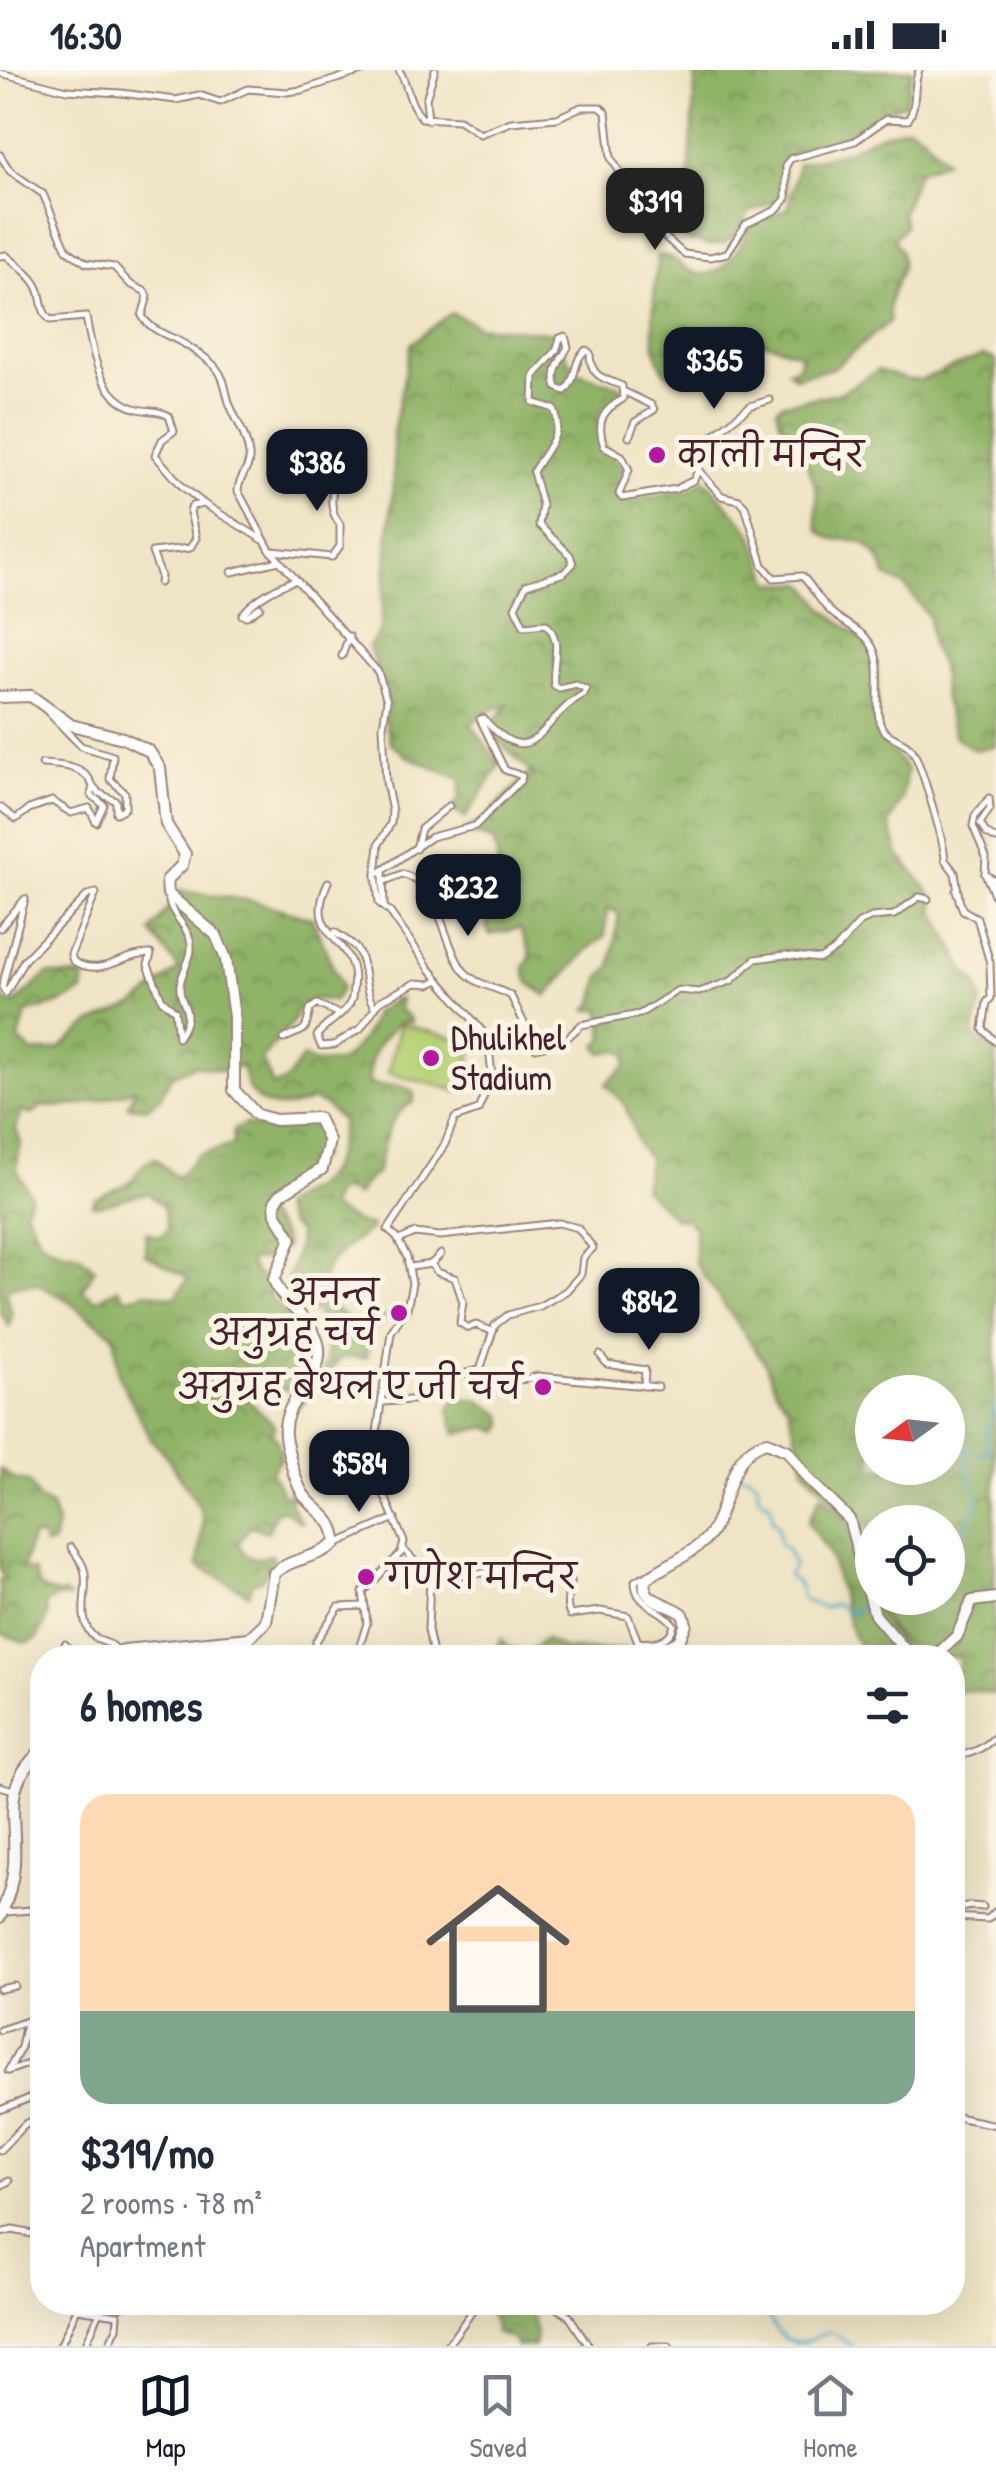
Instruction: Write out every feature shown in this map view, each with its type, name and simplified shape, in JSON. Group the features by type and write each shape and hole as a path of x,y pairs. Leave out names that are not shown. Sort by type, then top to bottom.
{"highway":[{"path":"0,697 21,695 41,702 71,725 123,738 152,754 160,768 166,824 184,854 182,864 167,880 168,894 216,935 226,959 235,1037 232,1080 239,1098 257,1116 276,1120 314,1116 326,1130 328,1148 322,1169 274,1202 276,1214 292,1238 274,1280 319,1346 316,1365 286,1414 285,1437 303,1494 333,1524 336,1543 285,1564 274,1574 266,1622 249,1638 182,1645"},
{"path":"672,1645 679,1642 686,1624 680,1610 651,1598 646,1580 650,1574 699,1548 717,1522 743,1456 760,1444 775,1444 788,1451 808,1479 849,1519 875,1616 901,1645"},
{"path":"947,1645 957,1636 972,1602 996,1598"},
{"path":"1,1915 15,1862 5,1788 30,1760"}],"street":[{"path":"0,74 67,90 176,100 199,95 220,102 248,89 302,90 365,70"},
{"path":"398,70 407,85 409,102 422,118 459,120 484,134 511,122 557,118 581,106 600,107 606,116 608,150 632,196 658,214 668,242 684,254 710,258 727,253 752,219 781,206 786,199 786,166 790,160 856,141 886,119 908,120 913,113 919,70"},
{"path":"428,120 426,99 435,70"},
{"path":"0,156 10,171 43,194 67,250 86,264 114,267 130,284 144,290 148,296 144,320 216,367 224,379 249,455 237,484 238,491 270,550 378,672 387,701 382,726 391,823 379,844 377,897 488,1038 492,1076 478,1110 456,1118 445,1144 388,1230 399,1240 411,1267 407,1308 390,1341 375,1436 375,1462 380,1485 404,1536 403,1549 363,1592 366,1623 360,1645"},
{"path":"0,256 6,255 38,288 44,314 50,320 86,318 86,333 97,370 120,400 139,410 160,410 169,416 174,431 162,440 155,455 183,487 264,541"},
{"path":"376,875 431,837 475,826 522,780 522,776 505,770 480,719 509,743 523,745 543,734 567,703 586,689 576,684 559,688 554,685 552,665 558,648 552,629 546,624 524,626 515,607 526,586 564,573 574,564 570,555 539,526 542,505 534,472 552,445 558,420 554,409 533,402 531,388 534,376 556,351 560,338 565,336 568,347 553,378 557,388 571,386 580,355 586,350 595,374 652,405 654,410 635,422 629,437"},
{"path":"625,392 623,399 604,411 600,424 604,446 622,456 629,470 619,494 622,498 676,489 694,480 710,437 750,406 770,400"},
{"path":"270,550 332,556 340,546 340,524 334,517 330,498 336,468 329,455 305,437"},
{"path":"699,471 722,496 740,500 745,506 763,565 774,578 802,576 831,612 866,634 877,661 880,724 891,737 902,740 920,764 939,838 946,848 945,860 955,873 959,898"},
{"path":"160,583 162,576 152,552 190,548 196,538 190,512 192,506 204,504"},
{"path":"232,572 279,561"},
{"path":"260,607 248,616 242,615 267,594 296,580"},
{"path":"342,656 349,636"},
{"path":"41,702 81,746 113,756 110,779 125,794 126,808 116,813 116,800 99,793 83,772 42,764"},
{"path":"0,807 16,818 29,808 52,802 70,813 88,808 96,822 104,804 91,795 93,786"},
{"path":"996,840 980,823 990,809 990,798 975,816 973,826 986,857 985,874 996,899"},
{"path":"416,849 421,830 449,806"},
{"path":"383,870 384,907"},
{"path":"385,881 402,874 420,881 440,916 461,968 487,988 511,996 536,1048 564,1040 581,1025 640,1014 678,990 699,992 731,981 755,959 784,955 820,959 837,948 859,923 894,915 919,897 928,899"},
{"path":"985,874 993,879 996,888"},
{"path":"328,882 322,894 322,923 326,933 347,950 355,981 351,1001 317,1036 321,1046 334,1045 360,1029 374,1006 415,982 430,984 439,980"},
{"path":"956,890 963,910 974,914 979,922 990,963 993,999 983,1030 996,1042"},
{"path":"0,928 25,899 2,987 6,993 24,960 88,894 96,893 71,954 73,962 97,969 131,955 151,954 148,965 162,1000 176,1011 178,1038 186,1026 187,1011 180,984 191,954 191,942 173,914 168,894"},
{"path":"336,932 356,948 374,1006"},
{"path":"284,1039 310,1023 314,1005 338,1014"},
{"path":"399,1240 416,1233 440,1236 559,1224 584,1233 592,1248 584,1258 582,1274 554,1300 503,1317 492,1331 480,1370"},
{"path":"411,1267 431,1264 441,1254"},
{"path":"431,1264 437,1272 457,1282 463,1302 460,1323 492,1331"},
{"path":"600,1355 607,1364 646,1370 644,1386"},
{"path":"383,1402 422,1399 458,1375 480,1370 506,1381 522,1382 538,1376 658,1387"},
{"path":"336,1543 395,1518"},
{"path":"71,1547 84,1569 83,1604 90,1632 114,1645"},
{"path":"403,1549 430,1576 567,1567 571,1574 567,1609 570,1615 600,1611 628,1616 636,1641 646,1643 669,1636 674,1624 638,1596 635,1581 642,1577 646,1580"},
{"path":"430,1576 431,1645"},
{"path":"315,1645 339,1607 364,1606"},
{"path":"249,1638 249,1645"},
{"path":"965,1755 996,1736"},
{"path":"965,1909 983,1908"},
{"path":"1,1915 30,1910"},
{"path":"965,1916 988,1919 996,1912"},
{"path":"0,1990 15,1986"},
{"path":"30,2017 8,2072 30,2064"},
{"path":"0,2030 26,2022"},
{"path":"0,2110 30,2099"},
{"path":"965,2119 996,2125"},
{"path":"0,2150 30,2122"},
{"path":"0,2186 8,2181"},
{"path":"0,2233 12,2230 30,2234"},
{"path":"60,2346 74,2315"},
{"path":"85,2346 99,2315"},
{"path":"108,2346 120,2318 116,2315"},
{"path":"447,2346 470,2315"},
{"path":"567,2315 589,2346"},
{"path":"652,2346 669,2346"}],"green space":[{"path":"696,70 913,70 905,104 848,134 789,156 782,162 786,197 749,212 736,234 724,243 709,245 686,240 681,233 687,211"},
{"path":"908,126 923,135 946,161 918,171 902,213 905,225 894,240 900,251 901,270 890,299 890,321 833,368 794,377 788,370 798,367 801,354 755,339 723,373 686,380 668,374 655,348 658,255 671,257 698,274 718,270 734,254 751,224 788,209 798,164 847,151"},
{"path":"451,313 478,326 554,333 575,372 620,386 624,392 599,413 602,442 629,474 617,490 620,501 690,490 705,479 751,532 772,583 805,583 825,610 867,643 877,669 877,733 907,770 902,799 889,824 899,855 933,896 935,912 965,971 976,983 982,1001 973,1037 996,1047 994,1694 965,1690 965,1645 956,1645 954,1638 945,1645 906,1645 878,1615 965,1615 965,1505 855,1505 855,1525 805,1470 788,1406 776,1390 765,1363 695,1263 695,1228 686,1219 675,1219 643,1188 649,1159 639,1146 625,1105 606,1084 626,1066 627,1055 618,1050 602,1053 597,1045 604,1039 601,1010 587,1010 594,1003 600,978 611,966 619,913 607,908 605,936 588,949 547,996 529,983 524,968 531,955 520,928 490,935 486,926 501,901 495,848 493,840 465,832 489,814 529,773 533,774 487,730 508,704 485,712 471,724 500,765 465,818 452,809 459,799 461,779 408,757 391,743 384,718 389,704 369,647 380,631 394,477 393,432 411,344"},
{"path":"983,355 996,360 996,746 974,750 955,737 944,698 941,666 931,646 929,617 905,586 886,576 870,548 861,542 834,539 818,529 812,478 797,445 780,422 777,408 840,393 878,370 921,380"},
{"path":"180,891 253,901 312,918 342,988 334,1001 314,999 297,1010 292,1023 266,1053 262,1060 273,1086 285,1082 303,1057 315,1063 341,1062 357,1046 374,1013 395,999 400,999 399,1010 411,1023 403,1021 381,1040 373,1055 369,1084 408,1089 414,1092 414,1102 391,1124 376,1174 356,1196 345,1190 335,1193 329,1208 372,1228 328,1266 323,1300 355,1324 384,1316 369,1338 366,1358 342,1357 334,1365 330,1382 296,1409 303,1394 321,1375 327,1358 317,1313 304,1307 286,1282 297,1250 298,1232 289,1225 281,1208 328,1173 342,1121 325,1105 312,1100 288,1107 263,1103 250,1091 242,1066 225,1071 195,1065 171,1076 160,1098 147,1108 128,1106 135,1089 78,1105 41,1106 32,1115 22,1111 16,1129 21,1144 16,1168 31,1196 25,1210 41,1241 79,1255 95,1269 82,1290 96,1300 118,1288 127,1299 146,1292 176,1297 188,1278 145,1254 146,1232 160,1237 168,1229 163,1206 148,1193 92,1205 95,1199 129,1183 144,1164 155,1158 177,1178 198,1155 233,1145 234,1130 246,1124 274,1131 307,1119 318,1128 321,1156 259,1206 279,1231 285,1248 270,1259 249,1260 253,1271 268,1285 271,1299 294,1327 277,1335 304,1345 302,1367 295,1368 300,1378 295,1388 252,1391 249,1399 275,1428 270,1433 276,1437 281,1456 271,1472 284,1496 291,1492 288,1477 295,1484 295,1496 289,1501 302,1524 285,1510 276,1511 268,1532 250,1526 238,1543 241,1549 252,1558 272,1555 274,1559 262,1579 251,1584 249,1594 198,1566 203,1520 199,1506 151,1439 119,1377 114,1335 62,1297 36,1284 10,1286 6,1294 12,1314 9,1326 0,1312 0,998 14,1004 48,974 84,977 83,992 26,1013 19,1040 33,1053 59,1049 91,1023 135,1005 179,969 151,932"},
{"name":"Dhulikhel Stadium","path":"400,1024 474,1043 462,1092 388,1073"},
{"path":"462,1398 478,1400 503,1415 500,1432 487,1427 456,1434 449,1410 453,1402"},
{"path":"0,1469 13,1479 29,1482 38,1499 51,1506 57,1524 53,1543 44,1545 43,1538 32,1536 22,1569 34,1571 44,1590 69,1598 58,1597 45,1604 48,1615 37,1639 27,1643 0,1633 0,1580 6,1580 0,1570"},
{"path":"821,1495 847,1520 855,1551 855,1615 880,1615 901,1645 859,1645 852,1634 830,1555 808,1522"},
{"path":"491,2315 531,2315 534,2346 516,2346 513,2339 495,2333"}],"waterway":[{"path":"965,1528 977,1501 965,1450 989,1455 986,1433 996,1403"},
{"path":"739,1475 748,1475 757,1482 759,1498 770,1503 780,1545 787,1549 794,1565 788,1576 798,1583 803,1600 824,1608 835,1604 850,1613 855,1611"},
{"path":"768,2315 780,2334 792,2341 804,2342 831,2332 853,2346"}],"place":[{"name":"काली मन्दिर","path":"657,455"},
{"name":"Dhulikhel Stadium","path":"431,1058"},
{"name":"अनन्त अनुग्रह चर्च","path":"399,1313"},
{"name":"अनुग्रह बेथल ए जी चर्च","path":"543,1387"},
{"name":"गणेश मन्दिर","path":"366,1577"}]}
